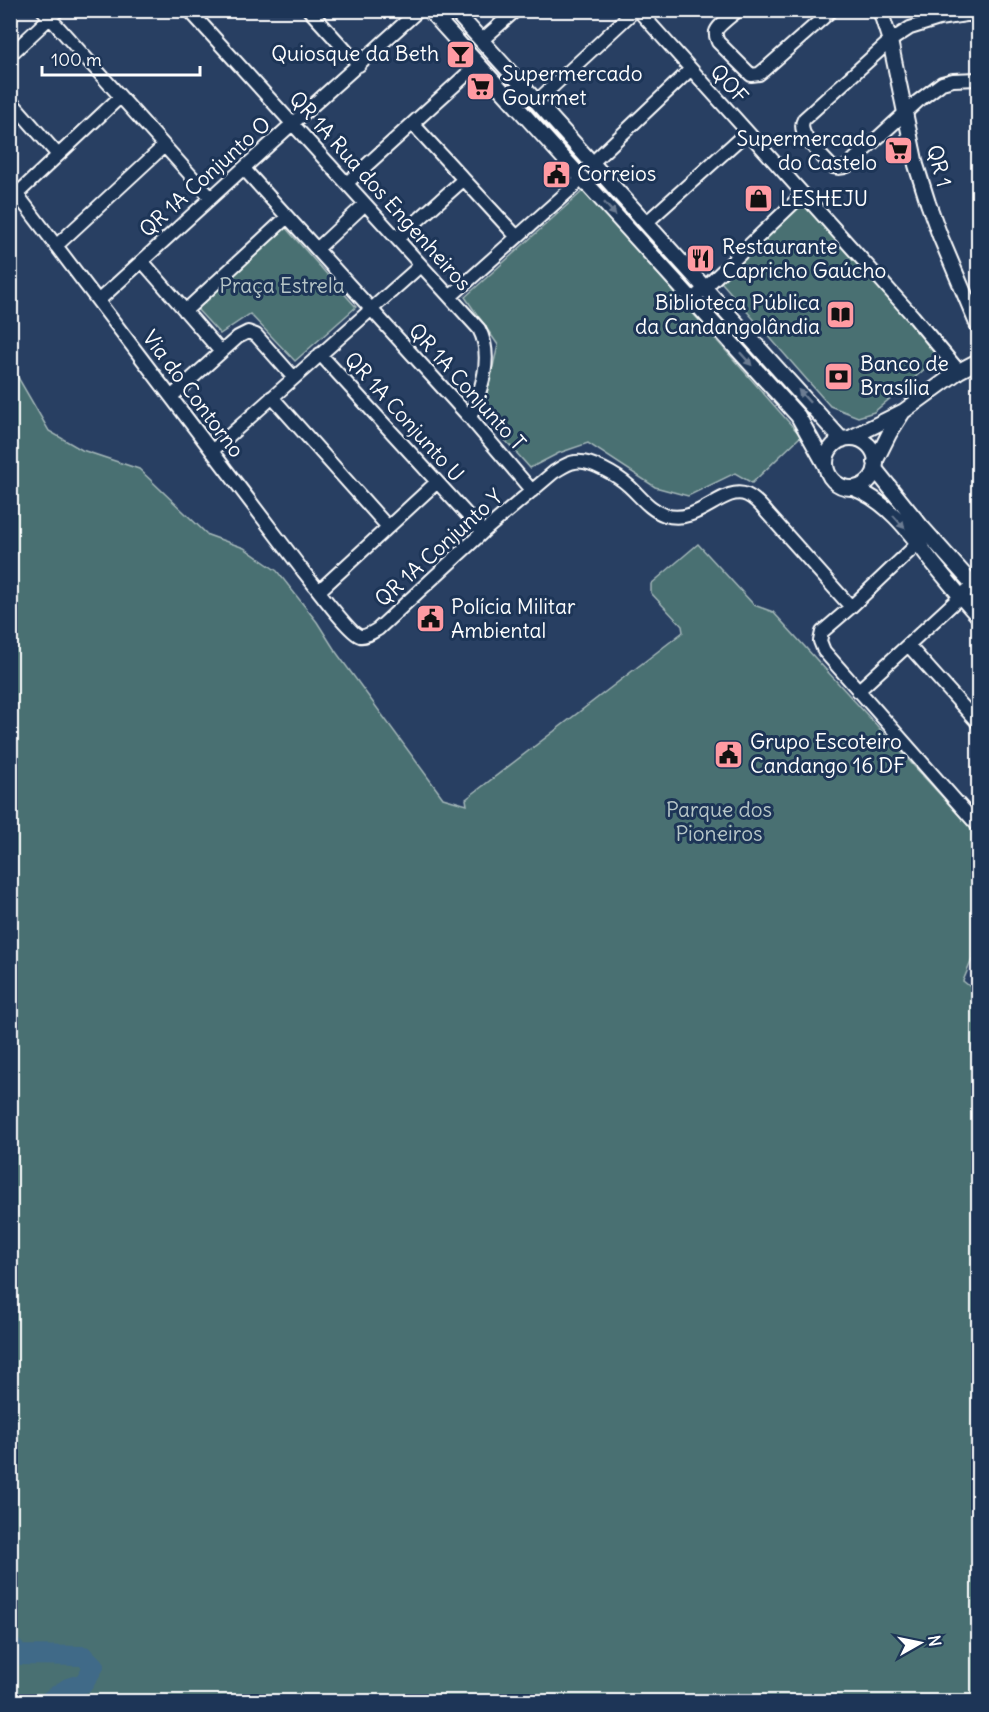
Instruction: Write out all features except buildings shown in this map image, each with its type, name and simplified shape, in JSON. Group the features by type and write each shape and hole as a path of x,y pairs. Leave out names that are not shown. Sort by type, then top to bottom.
{"street":[{"name":"QR 1A Rua dos Engenheiros","path":"189,10 479,329 484,339 486,364 478,399 470,418"},
{"path":"309,10 360,65"},
{"name":"QR 1A Conjunto O","path":"98,300 419,10"},
{"path":"429,10 798,416 829,475 835,482 870,496 922,537 976,587 960,596 858,691"},
{"path":"454,10 704,288 846,439 860,440 868,445 873,453 875,466 960,596 978,616"},
{"path":"481,41 516,10"},
{"path":"537,101 636,10"},
{"name":"QOF","path":"636,10 913,316 959,370"},
{"path":"738,10 719,27 716,36 718,42 748,74 754,75 764,70 832,10"},
{"name":"QR 1","path":"880,10 890,41 916,165 940,236 978,326"},
{"path":"10,55 50,13 120,97 211,198"},
{"path":"978,15 923,22 890,41 804,119 802,131 831,166 842,168 847,166 918,101 942,83 978,78"},
{"path":"347,183 478,64"},
{"path":"592,162 690,70"},
{"path":"14,189 58,155 120,97"},
{"path":"10,100 58,155"},
{"path":"539,131 553,118"},
{"path":"413,123 517,237"},
{"path":"647,222 747,133"},
{"path":"56,246 164,146"},
{"name":"QR 1A Conjunto T","path":"244,169 470,418 532,491"},
{"path":"450,297 582,179"},
{"path":"397,239 463,180"},
{"name":"Via do Contorno","path":"14,189 346,625"},
{"path":"692,300 802,195"},
{"path":"317,249 365,204"},
{"path":"185,311 287,217"},
{"path":"142,261 221,352"},
{"path":"212,451 420,266"},
{"path":"171,397 244,333 256,336 294,378"},
{"name":"QR 1A Conjunto U","path":"320,354 483,532"},
{"path":"826,466 827,455 833,445 904,411 959,370 978,361"},
{"path":"272,397 388,527"},
{"path":"853,488 867,482 889,434 904,411"},
{"name":"QR 1A Conjunto Y","path":"346,625 360,636 366,636 378,629 483,532 554,472 576,461 584,461 604,470 627,484 656,511 666,516 678,518 699,512 735,493 747,495 768,514 851,607"},
{"path":"319,591 437,482"},
{"path":"922,537 851,607 822,632 820,641 824,651 858,691 978,826"},
{"path":"908,645 978,723"}],"green space":[{"path":"584,190 801,436 752,483 735,473 688,496 655,487 588,443 559,453 530,468 482,414 498,345 465,297"},
{"path":"798,195 945,352 874,412 858,417 830,406 715,275"},
{"name":"Praça Estrela","path":"284,226 356,307 295,361 250,314 220,334 196,308"},
{"name":"Parque dos Pioneiros","path":"10,355 16,374 49,431 82,450 139,469 208,535 244,548 277,571 317,622 336,652 443,798 467,805 466,799 683,632 682,626 651,593 651,584 698,544 754,605 773,612 978,836 978,945 963,981 978,993 978,1701 11,1701"}],"waterway":[{"path":"10,1645 20,1655 84,1656 94,1666 84,1683 68,1688 47,1702"}],"place":[{"name":"Quiosque da Beth","path":"460,54"},
{"name":"Supermercado Gourmet","path":"481,86"},
{"name":"Supermercado do Castelo","path":"898,151"},
{"name":"Correios","path":"556,174"},
{"name":"LESHEJU","path":"759,199"},
{"name":"Restaurante Capricho Gaúcho","path":"701,259"},
{"name":"Biblioteca Pública da Candangolândia","path":"841,315"},
{"name":"Banco de Brasília","path":"839,376"},
{"name":"Polícia Militar Ambiental","path":"430,619"},
{"name":"Grupo Escoteiro Candango 16 DF","path":"729,754"}]}
